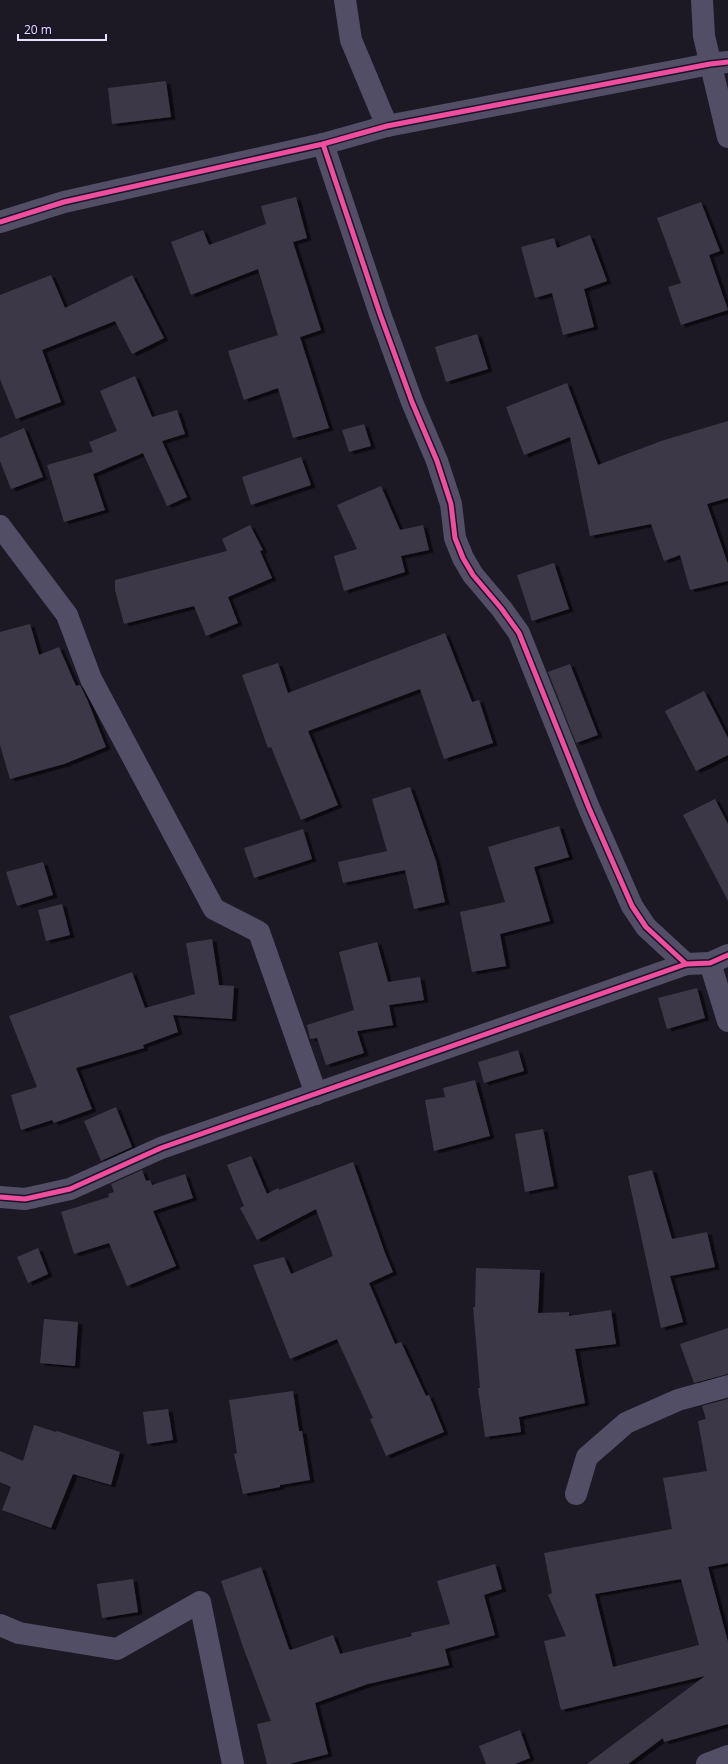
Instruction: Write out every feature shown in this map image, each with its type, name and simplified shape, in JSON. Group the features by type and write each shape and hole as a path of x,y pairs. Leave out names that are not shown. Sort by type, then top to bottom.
{"street":[{"path":"345,0 351,40 387,126"},
{"path":"702,0 704,36 719,63 728,136"},
{"path":"0,222 64,202 323,144 387,126 719,63"},
{"path":"323,144 380,314 449,497 455,538 463,558 473,575 501,608 519,633 589,808 632,906 646,927 686,964"},
{"path":"0,526 67,615 91,679 214,909 259,932 316,1094"},
{"path":"0,1197 25,1200 70,1189 161,1148 686,964 719,959 728,1021"},
{"path":"576,1494 587,1457 626,1423 678,1400 728,1386"},
{"path":"0,1625 19,1632 118,1649 200,1602 233,1764"},
{"path":"707,1764 728,1756"}],"building":[{"path":"166,81 171,117 112,124 108,88"},
{"path":"296,197 307,238 293,242 321,330 300,337 329,428 293,438 278,388 244,400 228,351 278,335 258,269 191,295 171,242 203,230 209,245 266,224 261,206"},
{"path":"701,202 720,251 709,255 728,310 681,325 668,287 681,283 657,218"},
{"path":"590,235 607,281 584,289 594,327 563,335 552,293 535,298 521,247 554,238 557,248"},
{"path":"51,275 65,308 132,275 164,338 132,354 115,321 42,350 61,402 16,419 0,379 0,295"},
{"path":"477,334 488,369 446,382 435,347"},
{"path":"135,376 152,417 177,410 185,434 162,441 187,497 167,506 143,453 93,474 105,510 64,522 47,465 93,452 89,442 117,431 100,391"},
{"path":"567,383 598,465 661,441 728,421 728,498 707,504 728,564 728,581 690,590 680,555 664,561 651,524 590,536 570,437 524,455 506,407"},
{"path":"364,424 371,446 349,452 342,430"},
{"path":"24,428 43,477 11,489 0,461 0,438"},
{"path":"301,457 311,485 251,505 242,477"},
{"path":"381,486 400,530 423,525 429,550 401,556 405,572 344,591 334,556 357,549 337,505"},
{"path":"250,525 263,550 260,551 272,578 228,597 238,623 206,636 194,606 124,624 115,590 115,580 227,551 222,539"},
{"path":"554,563 569,609 532,621 517,575"},
{"path":"30,624 39,655 59,647 76,686 80,685 87,699 106,747 64,764 10,779 0,745 0,632"},
{"path":"445,633 472,702 479,700 493,743 444,759 420,689 308,731 338,805 301,820 271,747 268,748 242,675 278,663 288,693"},
{"path":"570,664 598,735 576,743 548,672"},
{"path":"704,691 728,738 728,755 696,771 665,711"},
{"path":"410,787 436,861 445,902 414,909 405,870 343,883 338,862 387,851 372,799"},
{"path":"715,799 728,824 728,901 683,815"},
{"path":"559,826 569,857 534,867 550,921 500,934 506,966 472,972 460,912 505,902 488,847"},
{"path":"303,829 312,859 254,878 244,848"},
{"path":"43,862 53,895 17,906 6,872"},
{"path":"62,904 70,935 46,941 38,910"},
{"path":"212,939 219,985 234,986 232,1019 173,1015 178,1032 143,1045 144,1048 76,1068 92,1109 54,1123 52,1120 21,1130 11,1095 37,1087 9,1016 132,972 145,1008 195,994 186,943"},
{"path":"377,942 388,982 420,977 424,1000 389,1005 393,1025 357,1031 364,1053 326,1065 317,1038 310,1039 307,1025 354,1010 339,952"},
{"path":"697,988 705,1018 667,1029 658,998"},
{"path":"518,1050 524,1071 484,1083 478,1062"},
{"path":"475,1080 490,1136 434,1151 425,1100 445,1097 443,1088"},
{"path":"116,1107 132,1147 101,1161 84,1121"},
{"path":"543,1129 554,1186 525,1192 515,1134"},
{"path":"251,1156 267,1194 278,1188 279,1190 353,1162 393,1272 369,1283 395,1344 401,1342 426,1396 429,1395 444,1432 386,1456 370,1419 373,1418 337,1339 290,1359 253,1265 284,1257 291,1274 333,1256 316,1209 257,1240 240,1208 244,1206 227,1165"},
{"path":"142,1170 146,1181 150,1180 152,1185 185,1174 193,1198 153,1211 176,1266 127,1286 109,1243 74,1254 61,1212 109,1197 108,1194 114,1192 111,1184"},
{"path":"652,1170 672,1239 707,1232 715,1267 670,1276 683,1322 661,1328 628,1176"},
{"path":"38,1248 48,1274 28,1283 17,1257"},
{"path":"476,1268 540,1270 538,1313 569,1312 569,1316 611,1310 616,1344 575,1349 585,1403 519,1417 521,1432 485,1437 478,1388 480,1388 473,1307 475,1307"},
{"path":"44,1319 78,1322 75,1366 40,1363"},
{"path":"728,1328 728,1374 694,1383 680,1344"},
{"path":"293,1391 299,1431 302,1431 310,1480 280,1485 280,1487 243,1494 234,1454 237,1453 229,1400"},
{"path":"728,1399 728,1563 708,1567 728,1642 728,1724 664,1742 663,1738 628,1764 587,1764 705,1676 561,1710 544,1641 566,1636 548,1595 552,1593 544,1553 672,1529 663,1478 707,1471 698,1421 706,1419 702,1406","holes":["681,1579 699,1645 613,1667 595,1594"]},
{"path":"168,1409 173,1440 147,1444 143,1412"},
{"path":"34,1425 120,1452 111,1485 73,1474 51,1528 2,1510 11,1487 0,1482 0,1451 23,1461"},
{"path":"495,1564 502,1589 484,1595 495,1635 445,1649 449,1665 368,1684 315,1703 328,1754 289,1764 267,1764 257,1724 271,1721 243,1647 221,1581 261,1567 289,1649 291,1650 333,1635 340,1654 412,1636 411,1633 450,1624 437,1581"},
{"path":"133,1579 138,1612 102,1618 97,1584"},
{"path":"520,1730 530,1758 515,1764 486,1764 479,1746"}],"cycle path":[{"path":"0,222 64,202 323,144 387,126 710,64 728,62"},
{"path":"323,144 380,314 412,402 437,461 451,504 455,538 463,558 473,575 501,608 519,633 589,808 632,906 646,927 686,964"},
{"path":"0,1197 25,1199 70,1189 161,1148 686,964 710,963 728,955"}]}
